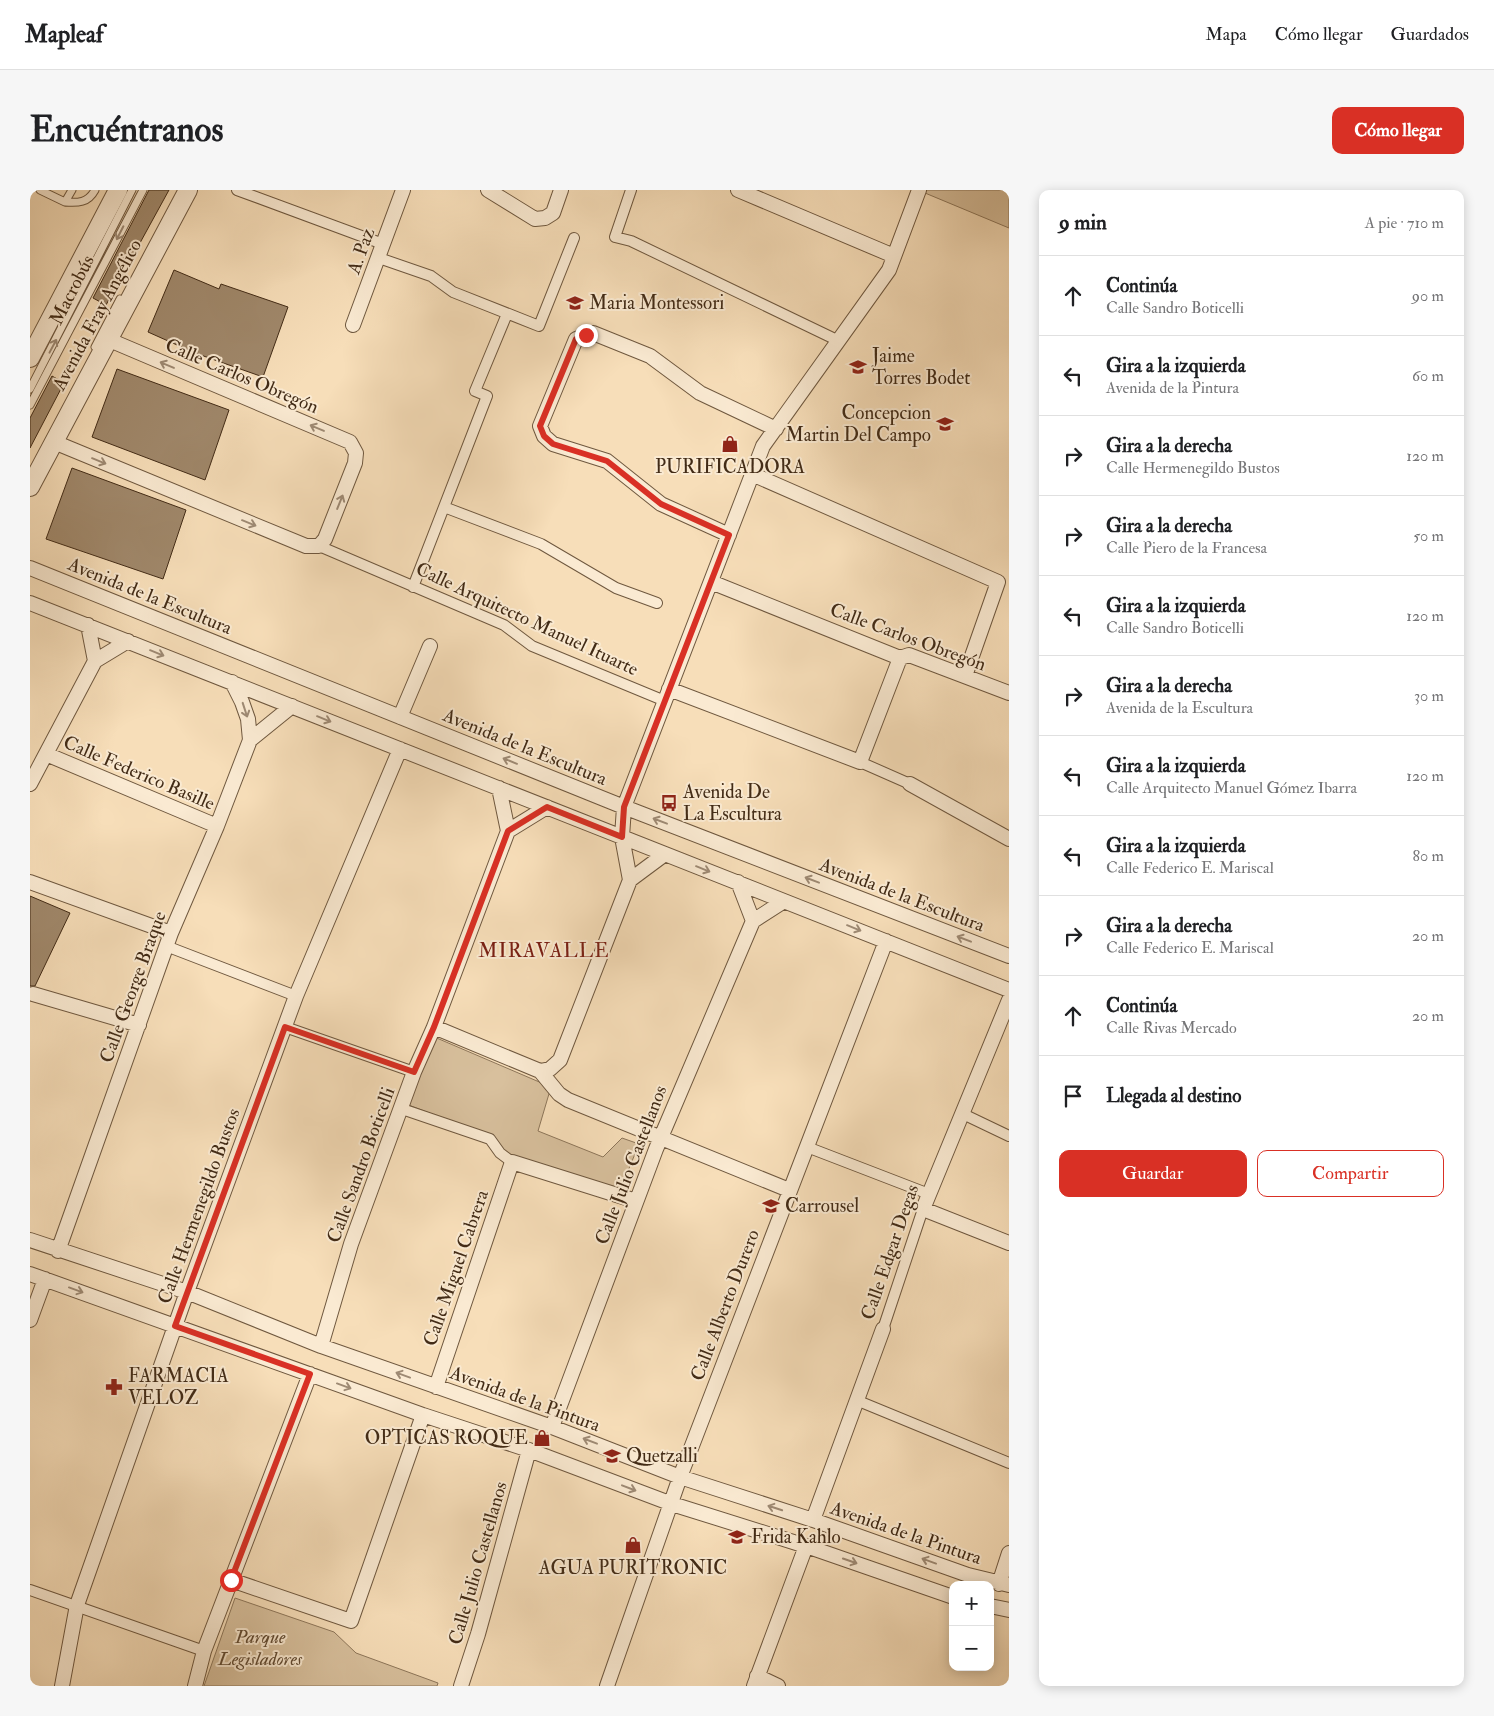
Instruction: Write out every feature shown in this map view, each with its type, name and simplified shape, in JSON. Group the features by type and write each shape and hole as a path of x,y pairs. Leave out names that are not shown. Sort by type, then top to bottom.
{"street":[{"name":"Avenida Fray Angélico","path":"30,358 118,190"},
{"name":"Avenida Fray Angélico","path":"30,487 107,339 188,190"},
{"path":"237,190 381,251 431,276 453,292 539,326 574,238"},
{"name":"A. Paz","path":"352,325 403,190"},
{"path":"488,190 535,219 545,218 553,213 561,190"},
{"path":"631,190 615,237 631,241 839,341"},
{"path":"738,190 894,256"},
{"path":"545,1070 560,1060 630,880 622,837 624,807 752,474 764,446 889,270 919,190"},
{"path":"413,587 487,396 475,391 507,314"},
{"path":"729,535 661,504 607,461 553,444 544,436 540,426 576,339 594,333 650,356 700,393 776,429"},
{"name":"Calle Carlos Obregón","path":"107,339 350,442 356,453 352,472 325,539 319,546"},
{"name":"Calle Arquitecto Manuel Ituarte","path":"54,442 306,546 319,546 504,625 532,646 860,762 910,784 1009,839"},
{"path":"752,474 1004,584 965,676"},
{"path":"444,507 541,544 616,588 657,603"},
{"name":"Avenida de la Escultura","path":"30,568 624,807 1009,956"},
{"name":"Calle Carlos Obregón","path":"711,582 900,658 909,655 1009,694"},
{"path":"30,602 1009,990"},
{"path":"88,626 95,661"},
{"path":"30,784 95,661 128,641"},
{"path":"400,717 430,646"},
{"path":"860,762 900,658"},
{"path":"232,682 245,710 250,740 292,706"},
{"name":"Calle George Braque","path":"58,1251 171,932 217,826 250,740"},
{"name":"Calle Hermenegildo Bustos","path":"62,1686 77,1605 187,1292 296,996 400,749"},
{"name":"Calle Federico Basille","path":"46,754 217,826"},
{"path":"499,788 508,831 547,807"},
{"name":"Calle Sandro Boticelli","path":"321,1346 352,1244 414,1072 434,1027 508,831"},
{"path":"630,880 665,854"},
{"path":"30,882 171,932"},
{"path":"738,882 753,921 784,900"},
{"name":"Calle Julio Castellanos","path":"552,1426 660,1137 753,921"},
{"name":"Calle Alberto Durero","path":"607,1686 680,1477 886,941"},
{"path":"166,946 296,996"},
{"path":"32,994 139,1025"},
{"name":"Calle Edgar Degas","path":"813,1520 883,1329 929,1194 1009,1000"},
{"path":"285,1027 414,1072"},
{"path":"434,1027 545,1070 559,1094 568,1100 789,1190"},
{"path":"402,1109 490,1139 500,1153 512,1162 636,1201"},
{"path":"963,1114 1009,1136"},
{"path":"807,1147 929,1194"},
{"name":"Calle Miguel Cabrera","path":"436,1387 512,1162"},
{"path":"923,1210 1009,1244"},
{"name":"Avenida de la Pintura","path":"30,1240 58,1251 187,1292 321,1346 552,1426 680,1477 813,1520 968,1575 1004,1584"},
{"path":"30,1274 423,1415 529,1450 672,1504 806,1546 949,1596"},
{"path":"30,1320 45,1279"},
{"path":"195,1686 204,1651 310,1374"},
{"path":"856,1400 1009,1463"},
{"path":"231,1580 352,1621 423,1415"},
{"name":"Calle Julio Castellanos","path":"461,1686 478,1634 529,1450"},
{"path":"778,1686 756,1681 806,1546"},
{"path":"1004,1584 1009,1554"},
{"path":"30,1590 204,1651"},
{"path":"994,1607 1009,1610"}],"lane":[{"path":"40,190 65,202 77,203 86,201 95,190"},
{"path":"65,202 72,190"},
{"path":"30,389 132,190"},
{"name":"Macrobús","path":"30,405 143,190"},
{"path":"142,259 179,190"},
{"path":"92,352 124,293"},
{"path":"30,471 87,361"}],"green space":[{"path":"926,190 1009,190 1009,228 925,193"},
{"path":"432,1036 551,1087 538,1131 603,1157 622,1138 639,1144 619,1193 503,1152 492,1137 406,1104"},
{"name":"Parque Legisladores","path":"235,1598 334,1632 356,1653 438,1683 437,1686 204,1686"}],"building":[{"path":"149,190 169,190 106,305 93,298"},
{"path":"174,270 219,289 221,284 288,307 263,377 195,353 148,332"},
{"path":"117,369 229,410 205,480 92,437"},
{"path":"52,376 64,383 30,448 30,418"},
{"path":"72,468 186,510 163,579 46,539"},
{"path":"30,896 70,913 35,986 30,986"}],"place":[{"name":"Maria Montessori","path":"575,303"},
{"name":"Jaime Torres Bodet","path":"858,367"},
{"name":"Concepcion Martin Del Campo","path":"945,424"},
{"name":"PURIFICADORA","path":"730,444"},
{"name":"Avenida De La Escultura","path":"669,803"},
{"name":"Carrousel","path":"771,1206"},
{"name":"FARMACIA VELOZ","path":"114,1387"},
{"name":"OPTICAS ROQUE","path":"542,1438"},
{"name":"Quetzalli","path":"612,1456"},
{"name":"Frida Kahlo","path":"737,1537"},
{"name":"AGUA PURITRONIC","path":"633,1545"}],"district":[{"name":"MIRAVALLE","path":"544,950"}],"route":[{"path":"231,1580 310,1374 175,1326 285,1027 414,1072 434,1027 508,831 547,807 622,837 624,807 729,535 661,504 607,461 553,444 544,436 540,426 576,339 586,335"}]}
